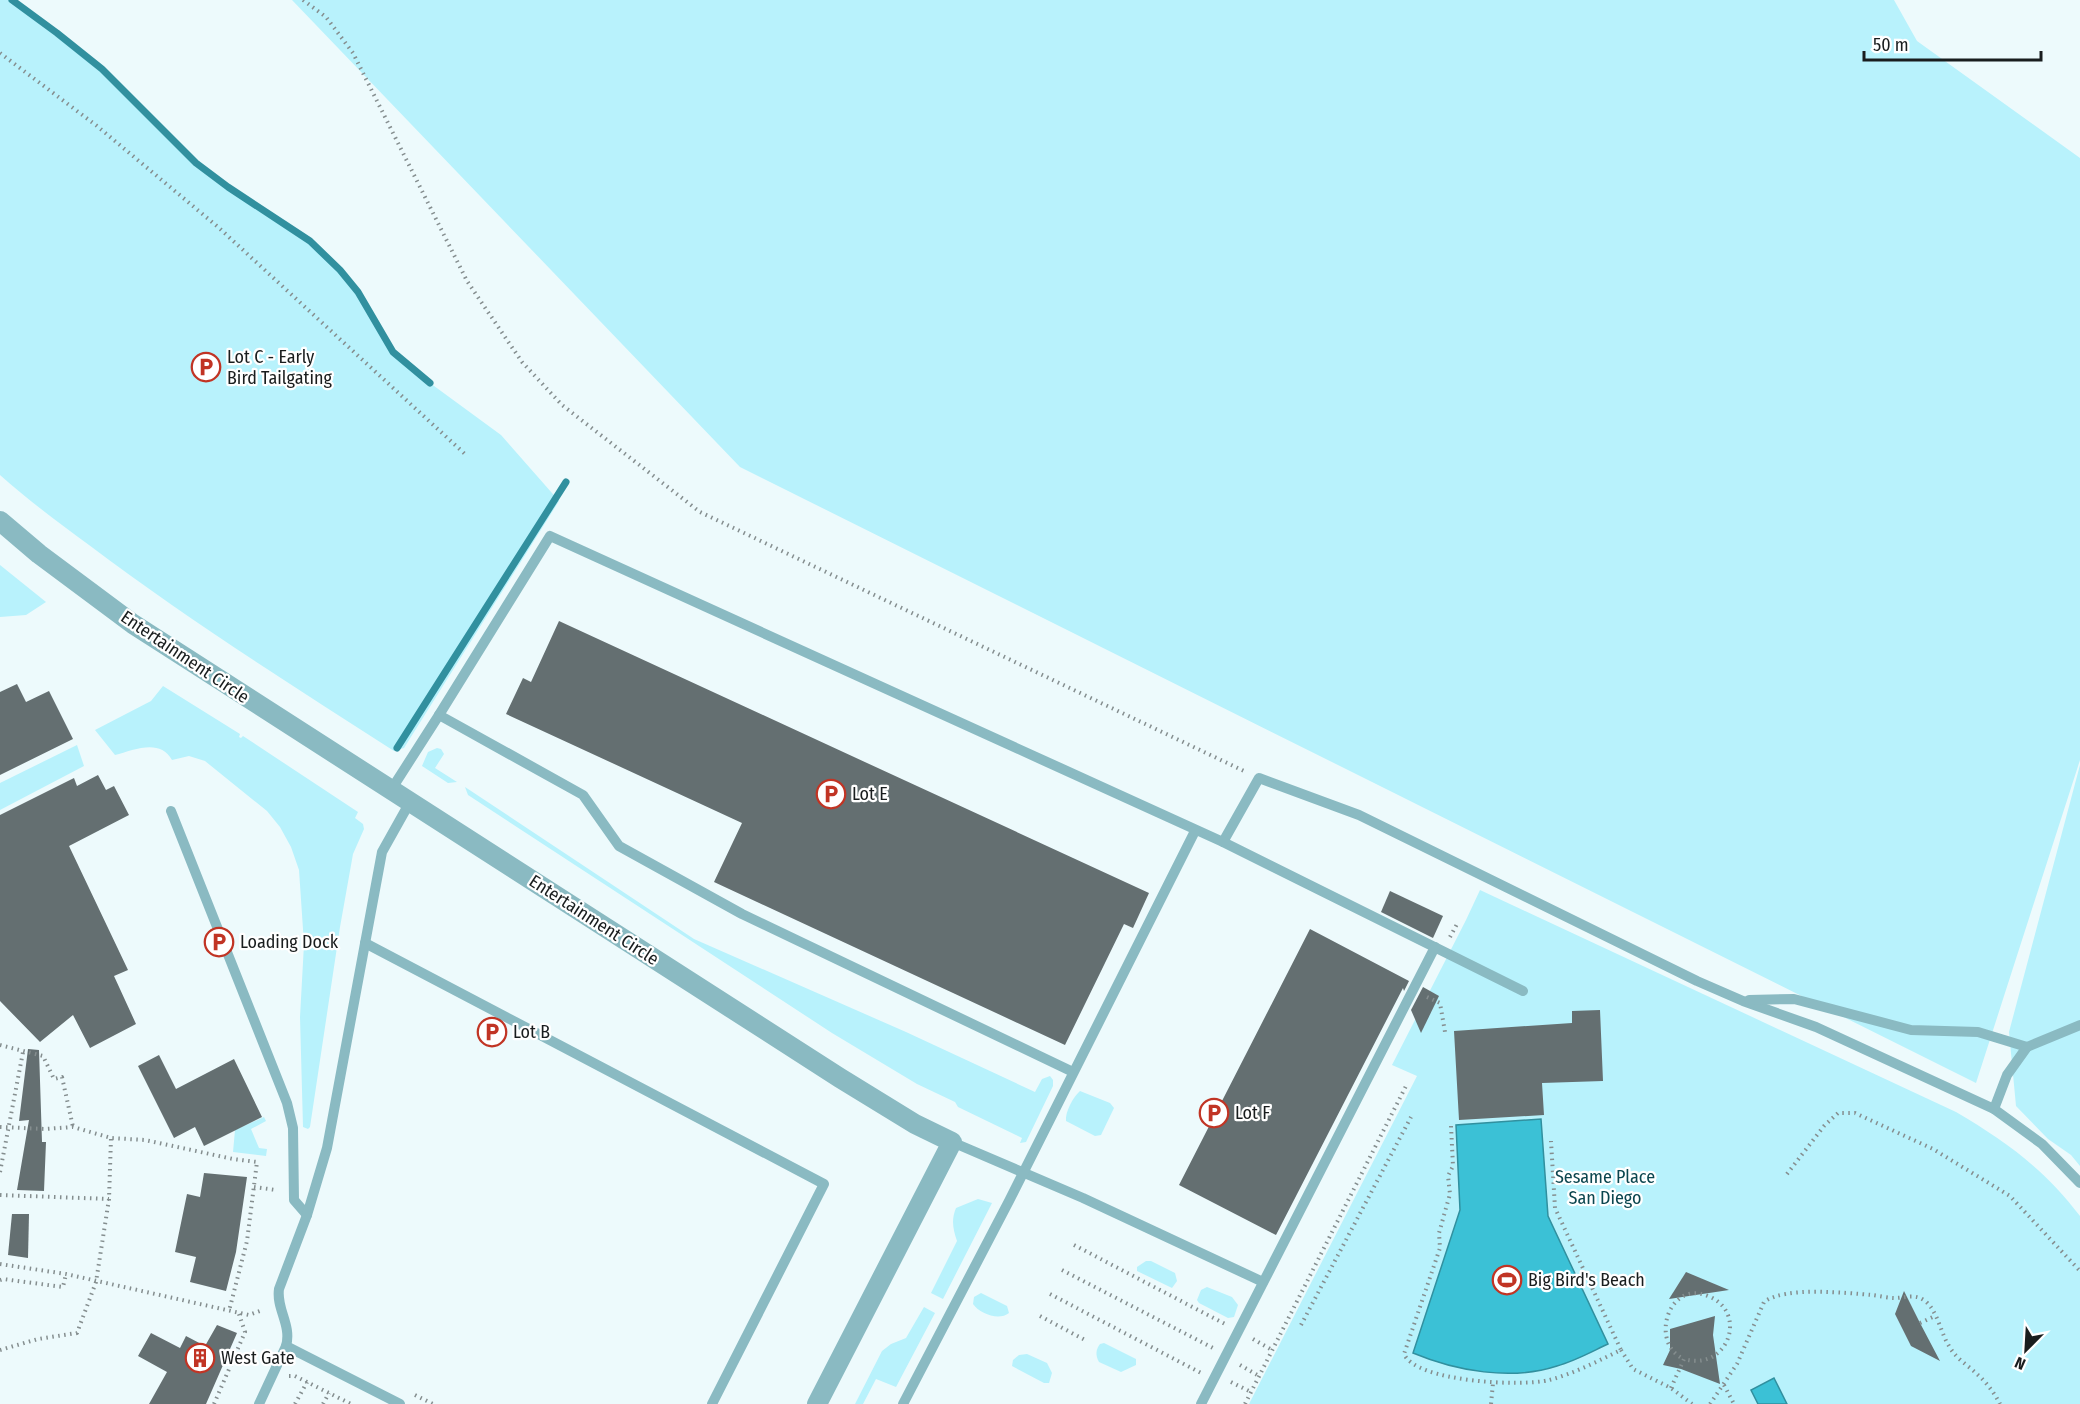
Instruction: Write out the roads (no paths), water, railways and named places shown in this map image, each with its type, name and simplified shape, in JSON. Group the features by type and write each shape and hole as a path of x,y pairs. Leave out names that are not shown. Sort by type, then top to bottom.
{"street":[{"name":"Entertainment Circle","path":"0,521 39,554 133,624 880,1103 952,1142"},
{"path":"817,1404 952,1142"}],"lane":[{"path":"391,790 550,536 1223,842 1523,992"},
{"path":"440,715 583,795 618,846 742,914 1073,1072"},
{"path":"1223,842 1259,778 1359,815 1697,981 1827,1032 1994,1109 2042,1144 2080,1182"},
{"path":"259,1404 286,1346 288,1330 279,1302 279,1289 307,1215 333,1119 382,852 410,802"},
{"path":"171,812 287,1103 293,1128 294,1200 307,1215"},
{"path":"903,1404 1195,831"},
{"path":"365,943 824,1184 712,1404"},
{"path":"1201,1404 1435,946"},
{"path":"1743,1000 1794,999 1911,1030 1978,1032 2027,1047"},
{"path":"1994,1109 2007,1075 2027,1047 2080,1025"},
{"path":"952,1142 1083,1198 1263,1282"},
{"path":"286,1346 400,1404"}],"water":[{"name":"Big Bird's Beach","path":"1541,1119 1548,1216 1608,1344 1564,1364 1521,1373 1465,1369 1413,1353 1460,1210 1456,1125"},
{"path":"1774,1378 1787,1404 1758,1404 1751,1390"}],"waterway":[{"path":"12,0 102,69 196,163 310,241 340,270 358,292 393,352 430,383"},
{"path":"397,748 566,482"}],"place":[{"name":"Lot C - Early Bird Tailgating","path":"206,367"},
{"name":"Lot E","path":"831,794"},
{"name":"Loading Dock","path":"219,942"},
{"name":"Lot B","path":"492,1032"},
{"name":"Lot F","path":"1214,1113"},
{"name":"Big Bird's Beach","path":"1507,1280"},
{"name":"West Gate","path":"200,1358"}],"park label":[{"name":"Sesame Place San Diego","path":"1605,1187"}]}
